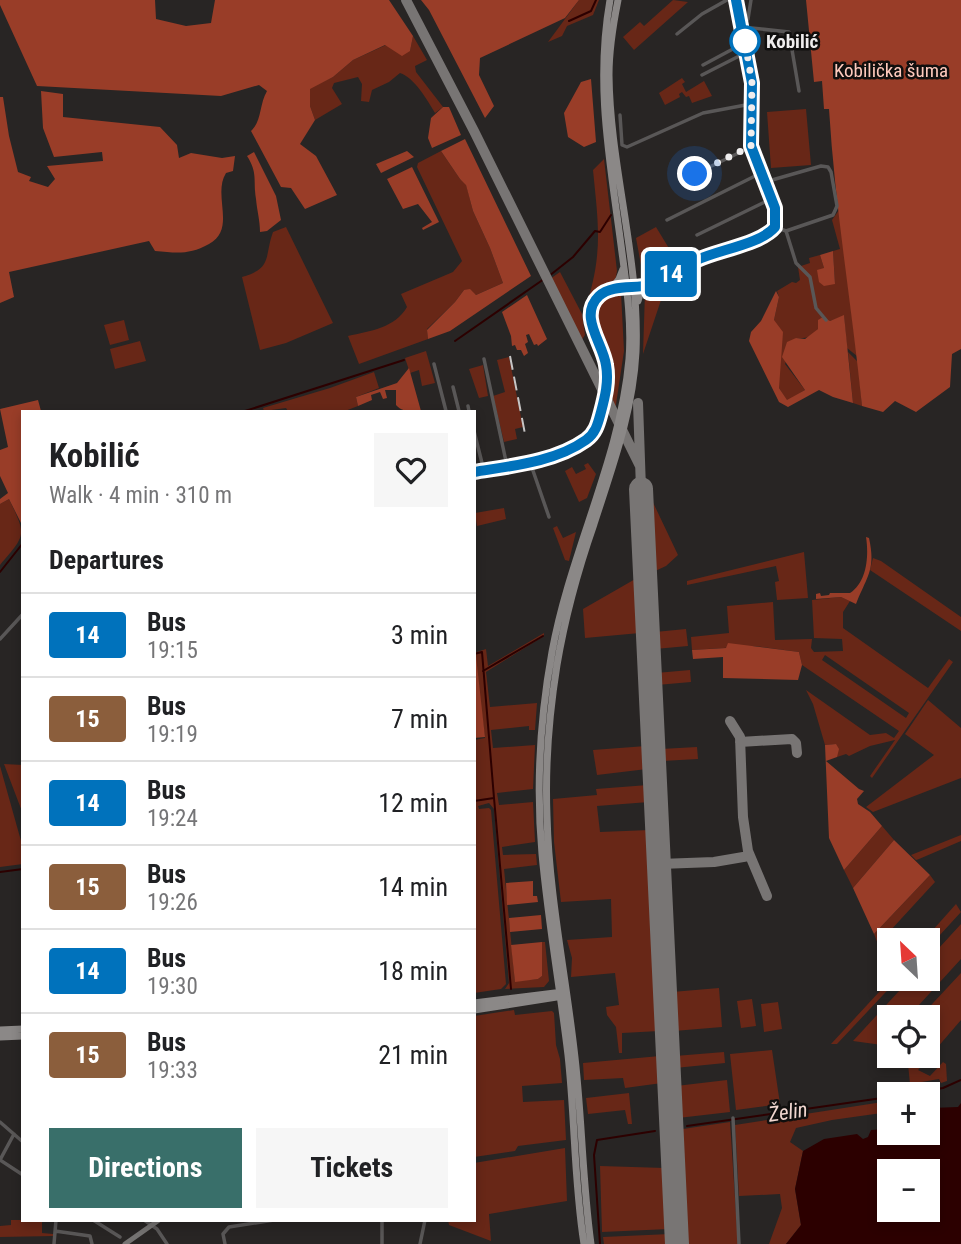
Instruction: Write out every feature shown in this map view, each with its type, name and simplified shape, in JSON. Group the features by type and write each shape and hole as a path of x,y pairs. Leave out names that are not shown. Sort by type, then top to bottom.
{"main road":[{"path":"584,1244 562,994 556,968 540,815 545,693 552,652 565,593 618,423 628,359 630,287 624,265 603,103 603,57 610,0"},
{"path":"618,0 610,61 610,101 636,337"},
{"path":"591,1244 583,1130 562,994 547,818 546,779 551,704 572,595 626,421 633,385 639,295 650,285 696,260 761,237 775,227 772,199 751,146 752,83 736,0"},
{"path":"611,290 620,279 624,265"},
{"path":"476,471 549,457 583,442 596,428 604,402 607,369 592,325 590,313 595,301 601,294 611,290 650,285"},
{"path":"541,994 553,987 556,968"},
{"path":"476,1003 541,994 562,994"},
{"path":"476,1010 562,994"},
{"path":"531,1001 552,1001 562,1014"},
{"path":"0,1030 21,1029"},
{"path":"0,1037 21,1036"},
{"path":"125,1244 156,1222"}],"street":[{"path":"677,34 702,14 727,0"},
{"path":"742,26 748,19 751,0"},
{"path":"742,26 789,32 799,91"},
{"path":"702,65 745,43"},
{"path":"702,75 747,52"},
{"path":"620,115 620,135 622,145 626,146 703,113 753,104"},
{"path":"695,174 751,146"},
{"path":"765,182 821,166 830,169 837,206 835,213 823,220 786,231 775,227"},
{"path":"667,220 761,173"},
{"path":"697,235 772,199"},
{"path":"786,231 796,263 810,277 816,309 826,320"},
{"path":"484,359 507,466"},
{"path":"434,364 446,410"},
{"path":"453,387 459,410"},
{"path":"476,439 484,471"},
{"path":"530,462 548,517"},
{"path":"0,639 21,616"},
{"path":"733,1120 739,1244"},
{"path":"0,1122 21,1140"},
{"path":"14,1134 0,1160 21,1174"},
{"path":"54,1244 56,1222"},
{"path":"96,1222 120,1237"},
{"path":"147,1222 157,1229 167,1244"},
{"path":"225,1244 223,1234 229,1227 261,1222"},
{"path":"382,1222 382,1244"},
{"path":"420,1244 425,1222"},
{"path":"55,1231 90,1237 92,1244"}],"shaded area":[{"path":"579,0 599,0 593,15 567,26 562,36 548,42"},
{"path":"673,0 688,2 634,50 623,37 640,22 644,26"},
{"path":"413,36 427,60 415,66 416,72 443,107 435,113 415,84 400,73 372,90 369,102 361,101 362,84 358,77 334,83 332,88 342,104 315,120 310,106 310,88 333,77 353,60 386,45 410,51"},
{"path":"682,78 686,92 704,81 712,96 692,103 689,96 686,97 682,92 680,97 665,105 659,93"},
{"path":"806,109 811,165 771,168 767,112"},
{"path":"441,151 466,184 473,211 503,283 476,295 464,290 427,329 428,339 359,364 348,336 381,328 396,320 407,307 401,294 453,272 462,261 417,167 418,163"},
{"path":"604,159 617,271 615,282 588,300 597,250 598,220 593,170"},
{"path":"839,210 857,356 847,348 844,316 830,321 823,318 819,320 818,329 813,334 806,338 796,338 785,364 805,390 787,401 779,388 774,320 779,297 777,291 800,280 798,267 810,263 809,258 820,255 824,268 835,284 833,251 840,249 832,220"},
{"path":"286,227 333,323 286,343 260,350 242,277 259,270 266,260 273,232"},
{"path":"656,227 670,250 641,265 636,238"},
{"path":"560,272 582,314 585,335 581,341 550,279"},
{"path":"668,279 643,354 645,292"},
{"path":"611,292 621,293 624,351 615,411 608,396 609,364 594,315 595,306"},
{"path":"124,320 129,340 110,345 104,325"},
{"path":"140,341 146,361 115,369 110,349"},
{"path":"426,351 435,383 422,386 419,370 410,373 405,358"},
{"path":"848,352 858,362 862,406 853,403"},
{"path":"509,357 523,427 515,429 517,439 504,442 493,396 505,392 497,360"},
{"path":"483,365 488,396 479,398 469,369"},
{"path":"374,372 379,388 356,397 358,406 348,410 263,408"},
{"path":"588,463 596,474 587,498 579,502 565,471 572,467 576,474 586,469 584,465"},
{"path":"649,494 678,555 666,566 653,572"},
{"path":"9,499 19,520 21,534 15,547 0,565 0,504"},
{"path":"504,508 506,519 477,526 476,513"},
{"path":"557,526 563,538 576,532 569,561 565,560 553,528"},
{"path":"804,552 808,598 777,600 775,582 779,581 776,566 687,585 687,581"},
{"path":"873,558 961,617 961,631 870,570"},
{"path":"637,578 640,633 585,638 583,609"},
{"path":"841,597 850,601 843,612 843,628 928,688 949,659 953,662 872,778 870,776 895,740 870,746 849,756 846,754 837,757 836,744 825,745 806,690 870,735 886,733 894,738 899,731 802,665 799,652 754,646 692,650 691,637 729,633 727,606 773,602 775,640 812,639 811,648 814,652 843,651 842,639 814,638 812,600","holes":["825,655 909,713 906,718 822,660"]},
{"path":"686,629 688,646 655,649 655,632"},
{"path":"544,633 544,636 486,672 490,707 537,703 535,730 529,730 529,726 491,730 493,748 535,745 533,789 497,793 499,805 533,802 535,842 502,847 503,855 536,854 537,865 504,869 515,981 538,979 542,976 542,942 545,942 549,981 544,987 505,989 509,983 494,809 489,803 478,806 479,809 491,810 506,984 501,989 476,993 476,740 485,738 476,652 486,649 488,666"},
{"path":"690,670 691,682 657,685 656,673"},
{"path":"928,700 961,728 961,778 873,812 866,807 934,755 905,734"},
{"path":"646,746 647,769 597,775 593,750"},
{"path":"697,747 698,759 662,761 661,749"},
{"path":"4,764 21,765 21,809"},
{"path":"0,766 21,841 21,864 0,867"},
{"path":"648,785 649,802 597,806 600,832 650,830 659,1031 622,1033 622,1053 619,1053 616,1027 607,1015 606,1007 619,1005 615,973 571,977 572,958 567,940 612,937 611,899 561,902 554,842 553,799 597,795 596,789"},
{"path":"882,826 894,840 853,888 844,870"},
{"path":"961,835 961,841 919,859 916,860 911,855"},
{"path":"930,875 935,882 893,928 880,928"},
{"path":"956,904 961,912 940,935 940,928 935,928"},
{"path":"961,924 961,959 940,982 940,947"},
{"path":"961,973 961,1020 940,1044 940,1005 931,1005"},
{"path":"719,988 722,1027 674,1031 672,992"},
{"path":"880,991 887,991 837,1044 831,1044"},
{"path":"899,991 932,991 919,1005 886,1005"},
{"path":"752,999 756,1026 741,1028 737,1001"},
{"path":"778,1002 782,1029 764,1032 761,1004"},
{"path":"514,1010 515,1015 554,1013 562,1083 522,1086 523,1102 564,1100 566,1140 518,1146 515,1151 476,1157 476,1016"},
{"path":"877,1015 877,1044 853,1041"},
{"path":"772,1050 780,1104 736,1110 730,1054"},
{"path":"724,1052 725,1063 675,1068 675,1056"},
{"path":"660,1056 662,1083 625,1088 623,1078 584,1080 583,1063"},
{"path":"943,1062 946,1064 947,1081 941,1083 939,1079 910,1082 908,1068 920,1068 918,1070 930,1076"},
{"path":"727,1080 730,1112 678,1118 676,1086"},
{"path":"629,1093 632,1124 628,1124 625,1110 588,1114 586,1098"},
{"path":"877,1103 877,1114 796,1128 790,1142 803,1151 795,1189 801,1225 786,1244 769,1244 782,1208 780,1194 739,1196 735,1125"},
{"path":"961,1103 961,1244 786,1244 801,1225 795,1189 803,1151 824,1139 857,1134 863,1139 868,1137 871,1130 877,1130 877,1145 940,1145 940,1108 958,1107"},
{"path":"730,1122 738,1244 682,1244 676,1130"},
{"path":"565,1148 567,1201 489,1214 491,1241 449,1225 448,1222 476,1222 476,1163"},
{"path":"600,1166 665,1168 669,1229 602,1232"},
{"path":"11,1220 42,1222 42,1233 54,1236 0,1237 0,1226 11,1225"},
{"path":"670,1234 670,1244 604,1244 603,1237"}],"green space":[{"path":"0,0 155,0 156,19 186,26 211,23 215,0 389,0 413,36 410,51 402,56 385,45 353,60 333,77 310,89 310,106 315,120 300,144 316,156 337,195 305,209 291,188 281,187 251,131 257,122 267,91 259,85 221,96 37,86"},
{"path":"421,0 579,0 565,18 480,58 479,75 494,106 485,118 429,10"},
{"name":"Kobilička šuma","path":"806,0 961,0 961,349 952,354 950,387 916,412 895,401 883,412 862,406 835,183 829,109 824,109 822,81 814,82"},
{"path":"591,79 596,142 584,147 568,137 564,113 581,82"},
{"path":"41,91 63,94 63,117 160,127 177,145 179,158 191,153 222,158 235,156 233,171 226,173 222,182 223,221 217,238 202,248 189,252 155,251 149,241 9,272 14,297 0,303 0,97 3,97 18,172 31,177 29,181 48,187 55,179 47,166 103,161 102,152 54,157 43,128"},
{"path":"443,107 449,107 461,135 432,148 428,138 431,118"},
{"path":"465,139 531,276 450,331 428,339 427,330 464,290 470,289 476,295 503,283 473,211 466,185 441,151"},
{"path":"407,151 414,157 381,173 376,164"},
{"path":"254,152 276,196 281,220 267,231 260,232 254,172 247,156"},
{"path":"412,167 439,222 423,230 422,228 432,222 418,204 403,209 387,179"},
{"path":"833,251 835,284 824,286 819,282 817,270 824,268 820,255"},
{"path":"776,291 779,297 774,320 783,332 779,388 787,400 805,390 782,357 787,342 796,338 805,339 818,329 818,320 823,317 830,321 844,315 853,403 819,390 788,407 779,402 749,341 751,332 761,321"},
{"path":"527,295 547,339 538,346 534,345 529,334 526,335 528,353 524,356 515,345 512,346 502,312"},
{"path":"409,368 421,410 399,408 396,405 396,390 385,390 387,398 383,399 380,392 371,395 372,400 358,406 356,397 397,383"},
{"path":"38,400 41,410 21,410 21,523 9,499 0,504 0,499 8,493 0,476 0,450 8,447 0,409"},
{"path":"866,537 869,538 871,549 871,566 856,604 841,597 816,599 816,594 820,593 821,596 850,593 856,588 866,568"},
{"path":"728,643 799,652 802,665 798,680 723,678 723,657 693,659 692,650 726,648"},
{"path":"476,656 485,737 476,738"},
{"path":"836,744 839,749 837,757 826,761 864,791 857,799 858,804 870,812 882,826 844,870 829,838 825,745"},
{"path":"894,840 930,875 874,934 853,888"},
{"path":"533,881 533,896 537,896 538,902 507,905 506,883"},
{"path":"541,915 542,929 510,932 509,918"},
{"path":"542,942 542,976 515,982 511,945"}],"waterway":[{"path":"569,21 591,11 596,0"},
{"path":"549,276 573,257 595,231 600,232 611,215"},
{"path":"455,341 544,279"},
{"path":"248,410 404,360"},
{"path":"0,572 21,546"},
{"path":"483,671 543,636"},
{"path":"476,654 482,652 494,798 476,801"},
{"path":"494,798 511,989"},
{"path":"0,872 21,869"},
{"name":"Želin","path":"940,1089 961,1080"},
{"name":"Želin","path":"687,1126 877,1099"},
{"name":"Želin","path":"600,1244 594,1155 597,1140 655,1131"}],"taxiway":[{"path":"406,0 640,466"},
{"path":"638,403 641,489"},
{"path":"730,721 740,737 743,817 748,851 767,896"},
{"path":"740,742 792,739 796,743 797,753"},
{"path":"660,864 714,862 749,856"}],"runway":[{"path":"641,489 677,1244"}],"railway":[{"path":"510,356 525,434"}],"bus line":[{"name":"14","path":"476,472 545,458 583,442 592,435 604,402 607,382 605,358 593,329 590,313 597,297 607,290 653,284 696,260 761,237 775,227 775,208 753,157 751,146 751,71 736,0"}],"place":[{"name":"Kobilić","path":"745,41"}],"route":[{"path":"695,174 751,146 753,94 745,41"}]}
